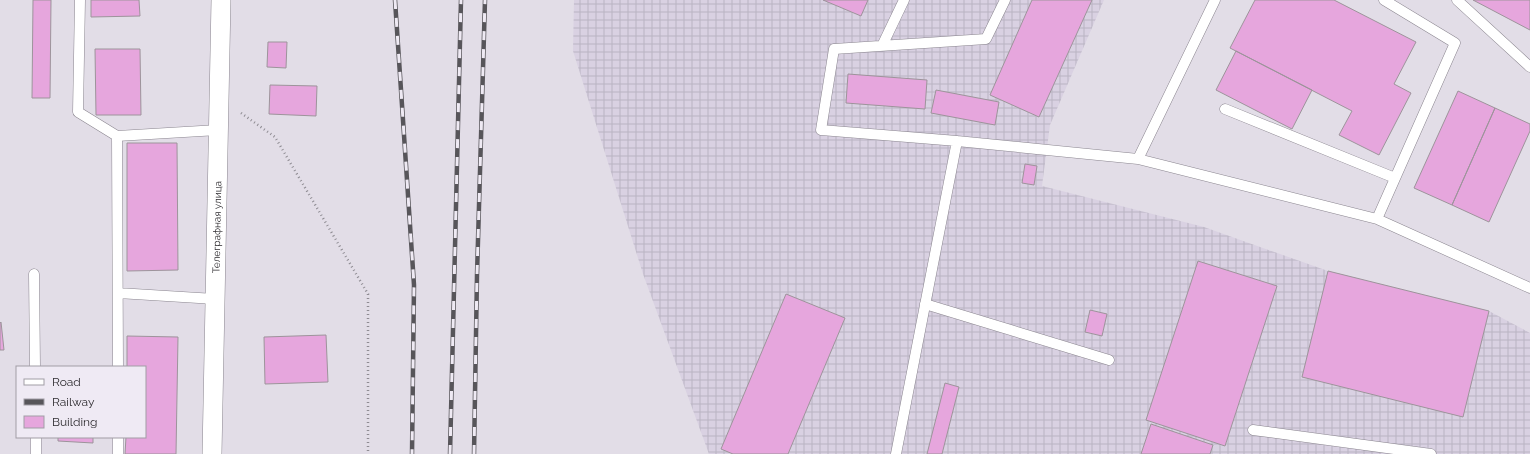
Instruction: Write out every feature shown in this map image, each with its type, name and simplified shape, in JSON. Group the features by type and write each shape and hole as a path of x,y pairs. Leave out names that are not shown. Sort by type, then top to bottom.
{"street":[{"name":"Телеграфная улица","path":"212,454 221,0"}],"lane":[{"path":"80,0 78,112 117,136 218,130"},
{"path":"882,46 904,0"},
{"path":"1005,0 986,39 834,49 821,130 957,141 1138,159 1377,219 1530,288"},
{"path":"1138,159 1215,0"},
{"path":"1377,219 1455,43 1384,0"},
{"path":"1457,0 1530,67"},
{"path":"1225,109 1395,178"},
{"path":"117,136 118,366"},
{"path":"896,454 957,141"},
{"path":"34,274 35,366"},
{"path":"118,292 215,299"},
{"path":"925,304 1109,360"},
{"path":"1254,430 1431,454"},
{"path":"36,438 36,454"},
{"path":"118,438 118,454"}],"path":[{"path":"219,98 275,137 368,294 368,454"}],"shaded area":[{"path":"574,0 1104,0 1050,125 1042,186 1204,227 1328,271 1489,311 1530,333 1530,454 709,454 643,274 573,51"}],"building":[{"path":"33,0 51,0 50,98 32,98"},
{"path":"91,0 139,0 140,16 91,17"},
{"path":"823,0 868,0 861,16"},
{"path":"1032,0 1092,0 1039,117 990,95"},
{"path":"1255,0 1334,0 1416,42 1394,84 1411,93 1379,155 1339,135 1352,111 1230,48"},
{"path":"1473,0 1530,0 1530,30"},
{"path":"268,42 287,42 286,68 267,67"},
{"path":"95,49 140,49 141,115 96,115"},
{"path":"1236,51 1312,90 1292,129 1216,90"},
{"path":"848,74 927,80 925,109 846,103"},
{"path":"270,85 317,86 316,116 269,114"},
{"path":"936,90 999,102 995,125 931,113"},
{"path":"1458,91 1495,108 1452,205 1414,188"},
{"path":"1495,108 1530,124 1530,131 1489,222 1452,205"},
{"path":"127,143 177,143 178,270 127,271"},
{"path":"1025,164 1037,166 1034,185 1022,183"},
{"path":"1198,261 1277,286 1225,446 1146,420"},
{"path":"1328,271 1489,311 1463,417 1302,377"},
{"path":"786,294 845,318 788,454 733,454 721,449"},
{"path":"1090,310 1107,314 1102,336 1085,332"},
{"path":"1,322 4,350 0,350"},
{"path":"326,335 328,382 265,384 264,337"},
{"path":"127,336 178,337 176,454 125,454 126,438 146,438 146,366 127,366"},
{"path":"945,383 959,387 942,454 927,454"},
{"path":"1151,424 1213,445 1210,454 1141,454"},
{"path":"58,438 93,438 93,443 58,441"}],"railway":[{"path":"395,0 414,285 412,454"},
{"path":"450,454 461,0"},
{"path":"474,454 477,275 485,0"}]}
